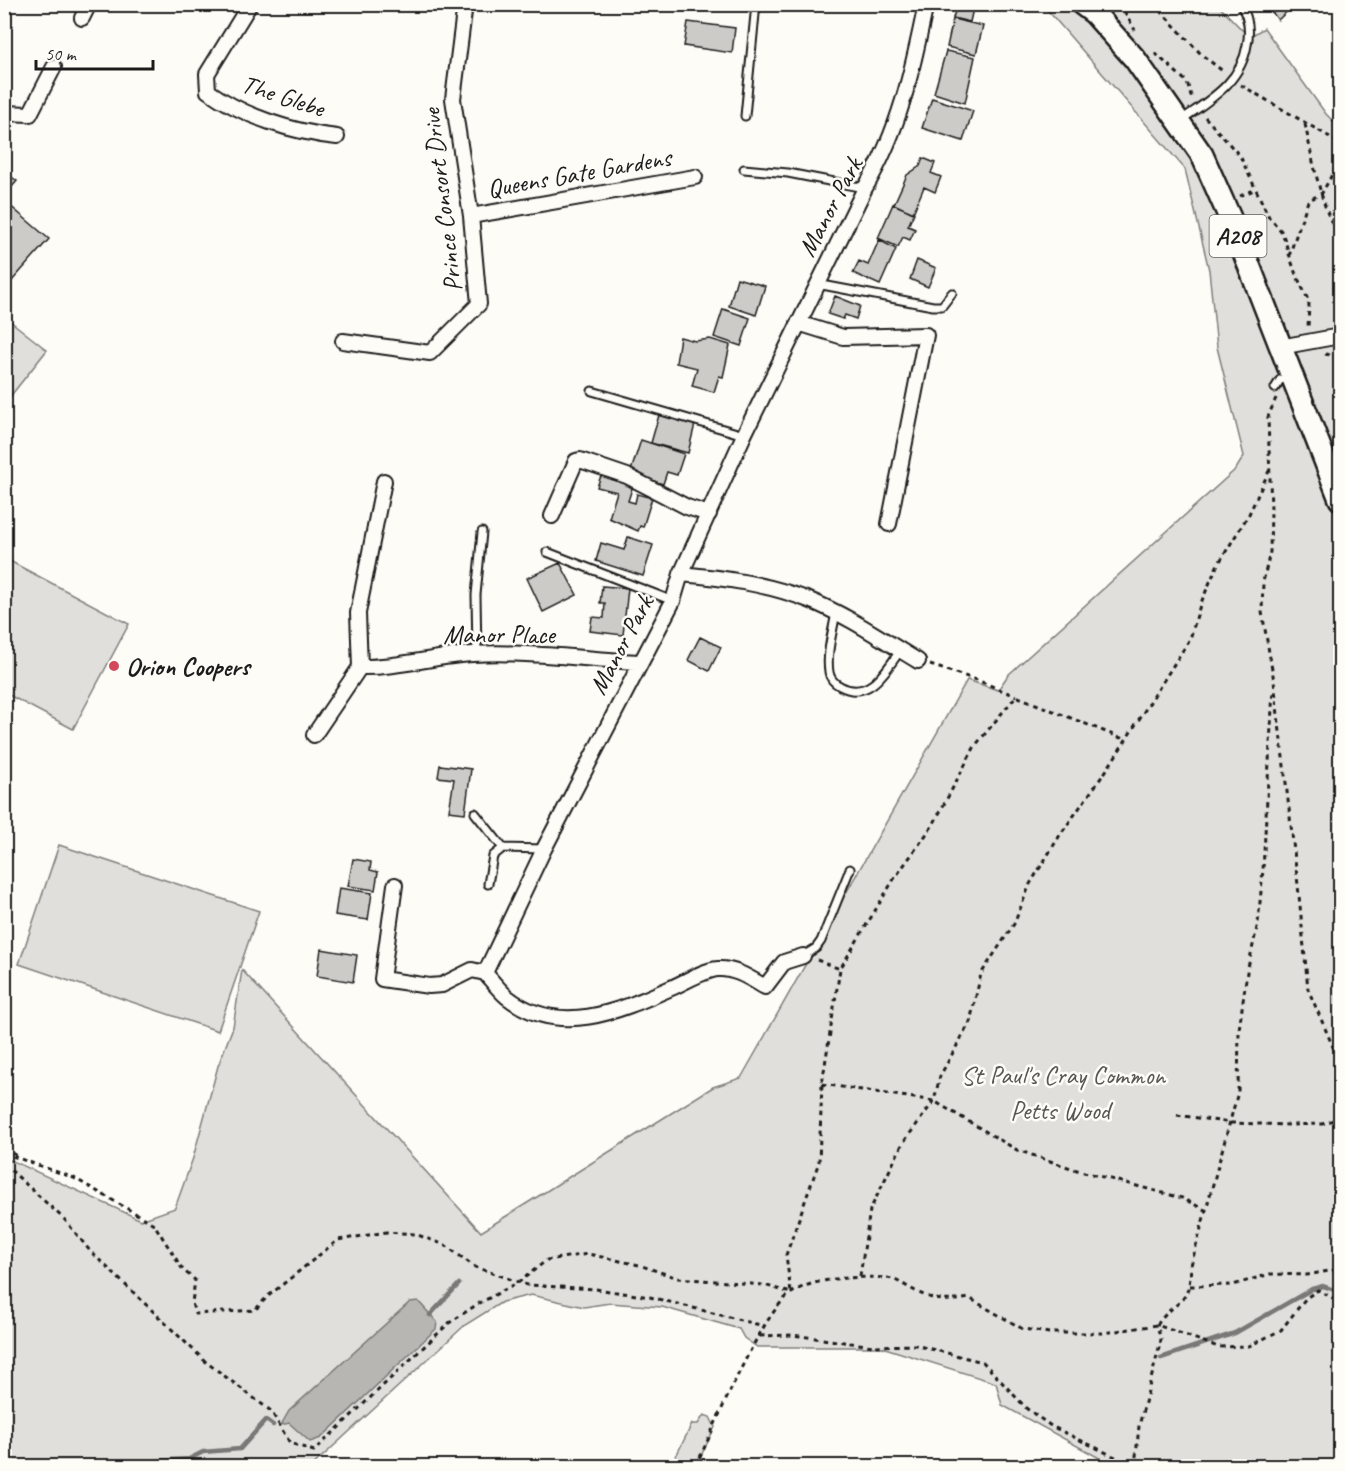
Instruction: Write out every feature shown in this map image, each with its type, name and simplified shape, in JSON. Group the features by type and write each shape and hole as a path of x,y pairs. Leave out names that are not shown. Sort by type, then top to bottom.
{"main road":[{"name":"A208","path":"1082,4 1135,59 1202,155 1290,345 1283,381 1341,499"}],"street":[{"path":"82,18 88,4"},
{"name":"The Glebe","path":"250,4 207,74 208,91 225,103 268,121 312,135 337,137"},
{"name":"Prince Consort Drive","path":"343,341 430,353 479,304 471,216 453,99 465,4"},
{"name":"Manor Park","path":"485,974 544,849 639,662 673,601 681,574 744,435 865,188 885,154 918,43 926,4"},
{"path":"4,113 30,114 54,67"},
{"name":"Queens Gate Gardens","path":"471,216 695,177"},
{"path":"798,323 843,337 926,334 889,524"},
{"path":"1290,345 1341,336"},
{"path":"552,516 576,461 580,460 627,476 687,507 709,514"},
{"path":"314,735 360,667 358,613 384,480"},
{"path":"681,574 727,579 776,589 836,612 918,662"},
{"name":"Manor Place","path":"360,667 381,668 444,656 477,654 639,662"},
{"path":"395,885 382,979 429,986 442,985 472,970 485,974 507,997 530,1009 559,1018 596,1017 629,1006 716,969 744,975 765,987 784,962 803,956"}],"lane":[{"path":"745,116 756,4"},
{"path":"1180,121 1233,80 1245,59 1250,32 1245,12 1240,4"},
{"path":"744,169 788,173 865,188"},
{"path":"817,284 933,306 942,306 952,293"},
{"path":"592,391 744,435"},
{"path":"477,654 476,595 482,532"},
{"path":"547,552 673,601"},
{"path":"836,612 829,661 831,679 837,684 855,691 873,685 900,651"},
{"path":"475,813 503,848"},
{"path":"488,884 493,856 503,848 544,849"},
{"path":"803,956 821,942 850,869"}],"path":[{"path":"1120,4 1137,32"},
{"path":"1154,4 1202,55 1233,80 1341,143"},
{"path":"1151,49 1187,82 1190,97 1240,156 1269,217 1282,232 1289,257 1309,302 1309,326 1290,345"},
{"path":"1305,123 1322,193 1335,231 1341,236"},
{"path":"1289,257 1308,201 1322,193 1341,160"},
{"path":"1287,250 1292,250"},
{"path":"1283,381 1268,417 1270,552 1263,582 1262,612 1274,681 1308,989 1341,1063"},
{"path":"860,1276 870,1210 903,1143 934,1101 940,1076 970,1022 981,974 1014,924 1030,884 1060,835 1126,740 1190,639 1200,604 1216,566 1249,514 1269,471"},
{"path":"918,662 977,680 1126,740"},
{"path":"1157,1325 1167,1311 1184,1301 1190,1286 1191,1265 1205,1210 1232,1123 1238,1092 1239,1030 1245,984 1258,923 1274,681"},
{"path":"696,1467 764,1326 791,1293 786,1255 819,1162 822,1084 840,969 894,879 933,825 975,746 1016,696"},
{"path":"803,956 829,963 840,969"},
{"path":"822,1084 934,1101 1017,1150 1080,1171 1182,1198 1205,1210"},
{"path":"1177,1115 1232,1123 1322,1124 1341,1118"},
{"path":"4,1152 74,1178 154,1224 183,1270 195,1281 192,1303 195,1314 255,1310 267,1297 338,1240 387,1232 415,1234 445,1245 475,1267 519,1282 650,1297 764,1326"},
{"path":"4,1164 65,1220 90,1251 206,1362 271,1411 290,1443 314,1451 449,1323 519,1282 547,1260 588,1254 639,1265 678,1278 764,1285 791,1293 831,1281 860,1276 893,1278 919,1293 945,1302 969,1298 1023,1329 1049,1333 1103,1333 1157,1325 1218,1347 1249,1346 1281,1330 1306,1298 1318,1290 1341,1302"},
{"path":"1190,1286 1233,1285 1269,1274 1307,1275 1341,1272"},
{"path":"759,1336 793,1335 873,1346 915,1345 983,1362 1027,1409 1051,1426 1134,1467 1139,1426 1161,1340 1157,1325"}],"green space":[{"name":"St Paul's Cray Common","path":"1043,5 1218,5 1249,37 1264,28 1326,114 1337,125 1340,123 1340,1466 1114,1466 1002,1405 996,1383 882,1347 757,1347 744,1338 739,1329 662,1307 610,1303 584,1307 531,1295 502,1302 465,1325 312,1466 5,1466 4,1165 11,1160 141,1220 175,1208 193,1158 218,1066 233,1027 242,970 481,1232 713,1087 741,1078 967,680 998,690 1008,675 1236,469 1244,456 1217,347 1209,270 1185,169"},
{"path":"5,317 47,350 5,403"},
{"path":"4,558 129,624 73,729 5,693"},
{"path":"59,845 259,911 218,1031 19,964"},
{"path":"704,1415 710,1417 715,1427 696,1466 662,1466 672,1464 692,1424 698,1424"}],"shaded area":[{"path":"418,1301 437,1322 436,1329 321,1438 310,1442 289,1423 281,1425 289,1411 410,1302"}],"building":[{"path":"957,4 974,4 970,22 953,18"},
{"path":"1266,4 1295,4 1278,20"},
{"path":"953,19 983,26 976,54 947,47"},
{"path":"688,22 735,28 732,53 684,46"},
{"path":"946,51 975,57 965,103 934,93"},
{"path":"932,98 973,111 963,141 922,128"},
{"path":"923,158 935,163 931,173 941,177 935,192 924,187 913,213 894,204 907,175 920,166"},
{"path":"4,171 17,181 4,196"},
{"path":"8,204 49,239 4,290 4,208"},
{"path":"893,204 914,213 908,226 915,229 910,240 903,237 898,247 878,238"},
{"path":"879,240 896,249 880,285 853,273 859,261 868,265"},
{"path":"917,260 936,268 928,287 910,279"},
{"path":"737,278 765,286 756,315 729,306"},
{"path":"835,296 860,306 856,319 845,315 843,319 828,314"},
{"path":"723,309 750,318 741,346 714,337"},
{"path":"680,337 695,341 710,339 730,345 723,377 719,376 714,392 692,386 697,368 676,363"},
{"path":"659,415 695,424 688,453 651,443"},
{"path":"641,440 684,454 677,475 667,472 663,484 630,474"},
{"path":"602,473 634,482 628,501 635,503 637,494 652,498 643,527 640,526 638,531 609,518 617,492 597,487"},
{"path":"628,537 653,545 643,576 596,561 601,543 624,550"},
{"path":"560,563 577,595 543,612 527,578"},
{"path":"602,586 628,588 623,635 590,631 592,617 604,618 605,603 600,603"},
{"path":"700,637 721,647 709,671 688,660"},
{"path":"440,765 471,769 465,813 449,811 454,779 438,777"},
{"path":"353,859 371,862 370,870 378,872 375,890 348,886"},
{"path":"339,888 372,893 368,920 335,915"},
{"path":"321,949 357,955 353,982 317,976"}],"waterway":[{"path":"430,1315 459,1284"},
{"path":"1161,1358 1235,1333 1312,1289 1323,1286 1340,1292"},
{"path":"149,1466 157,1461 189,1459 203,1452 240,1449 266,1420 273,1425"}],"place":[{"name":"Orion Coopers","path":"114,666"}],"park label":[{"name":"Petts Wood","path":"1060,1110"}]}
